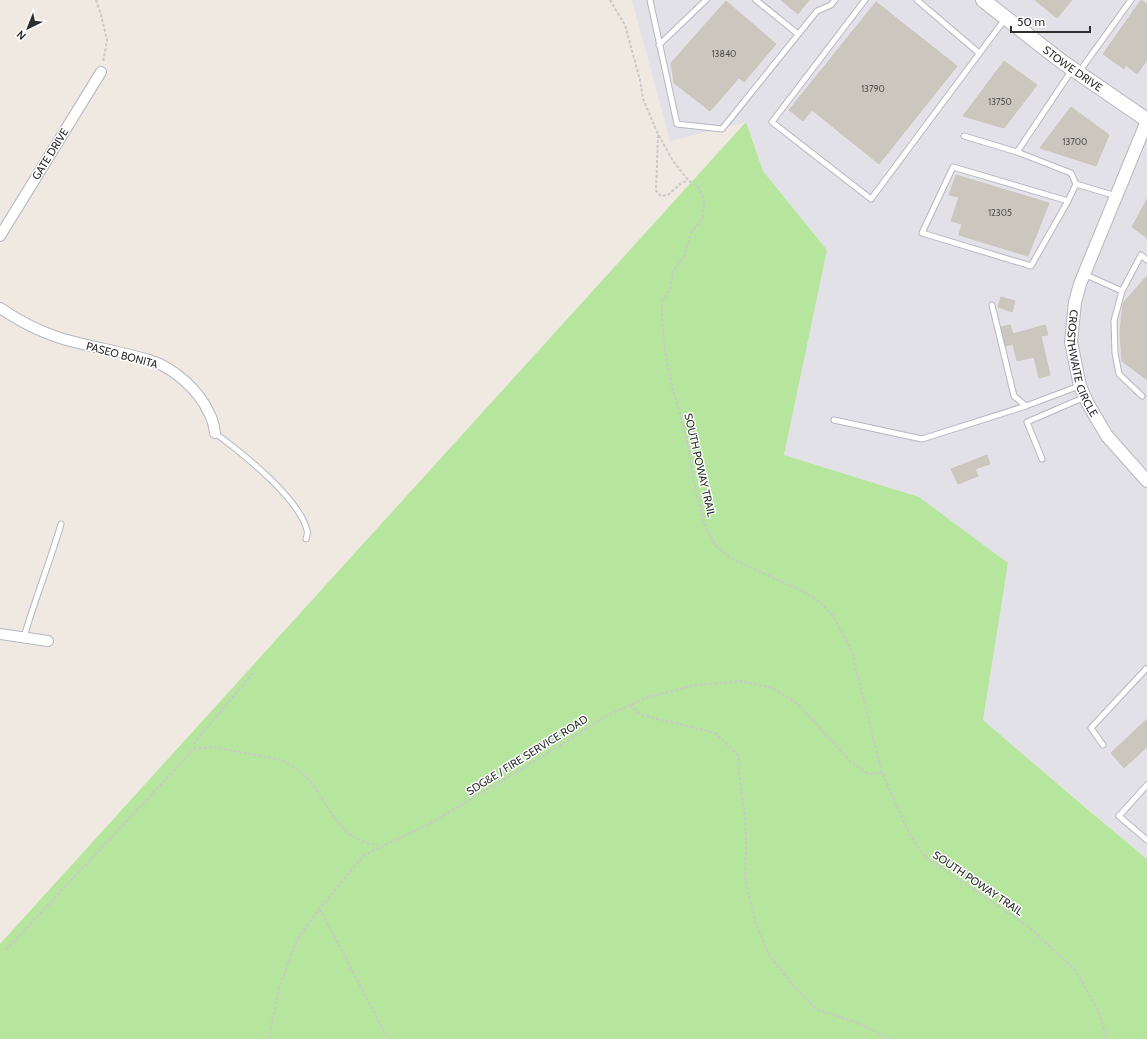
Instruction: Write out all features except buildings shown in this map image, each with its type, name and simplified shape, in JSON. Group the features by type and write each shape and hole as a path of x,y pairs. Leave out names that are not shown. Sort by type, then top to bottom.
{"main road":[{"name":"STOWE DRIVE","path":"983,0 1076,71 1147,120"}],"street":[{"name":"GATE DRIVE","path":"0,236 101,72"},
{"name":"CROSTHWAITE CIRCLE","path":"1147,120 1084,274 1075,302 1071,342 1080,386 1085,397 1107,436 1147,481"},
{"name":"PASEO BONITA","path":"0,308 17,320 48,334 149,360 168,369 183,380 202,400 210,414 215,433"},
{"path":"0,634 48,641"}],"lane":[{"path":"650,0 677,124 722,129 817,11 831,4 835,0"},
{"path":"659,45 706,0"},
{"path":"756,0 798,34"},
{"path":"864,0 772,122 871,199 1005,18"},
{"path":"917,0 979,53"},
{"path":"1017,152 1076,71 1131,0"},
{"path":"964,136 1017,152 1071,173 1076,184 1116,196"},
{"path":"1068,201 953,168 922,233 1031,266 1068,201 1076,184"},
{"path":"1142,396 1119,374 1115,353 1114,321 1122,291 1141,255 1147,260"},
{"path":"1084,274 1122,291"},
{"path":"992,305 1014,396 1026,406"},
{"path":"834,420 922,439 1026,406 1080,386"},
{"path":"1042,459 1027,422 1085,397"},
{"path":"215,433 239,450 290,500 302,518 308,532 306,539"},
{"path":"24,637 61,524"},
{"path":"1103,745 1091,728 1147,669"},
{"path":"1147,785 1119,816 1147,840"}],"path":[{"path":"96,0 107,40 107,47 101,72"},
{"name":"SOUTH POWAY TRAIL","path":"610,0 625,25 640,80 643,98 658,134 673,161 688,180 699,188 704,199 702,217 692,233 684,256 673,272 670,290 662,301 664,351 689,449 692,474 704,523 715,545 730,558 804,592 820,602 833,616 851,649 882,773 910,835 924,856 1029,927 1075,970 1097,1008 1107,1039"},
{"path":"658,134 656,191 661,196 668,195 680,184 688,180"},
{"path":"194,749 194,743 253,673"},
{"name":"SDG&E / FIRE SERVICE ROAD","path":"269,1039 279,988 297,939 320,908 364,855 429,824 608,715 630,704 648,697 696,685 742,681 772,688 798,704 851,762 868,774 882,773"},
{"path":"630,704 642,715 716,733 738,755 745,815 745,879 756,924 769,955 792,984 816,1009 858,1022 890,1039"},
{"path":"6,950 194,749 213,747 281,760 297,769 312,783 335,819 349,834 366,843 378,846"},
{"path":"320,908 388,1039"}],"shaded area":[{"path":"632,0 1147,0 1147,859 983,720 1008,563 919,497 784,455 827,250 763,171 746,122 670,141"}],"green space":[{"path":"746,122 763,171 827,250 784,455 919,497 1008,563 983,720 1147,859 1147,1039 0,1039 0,944"}]}
